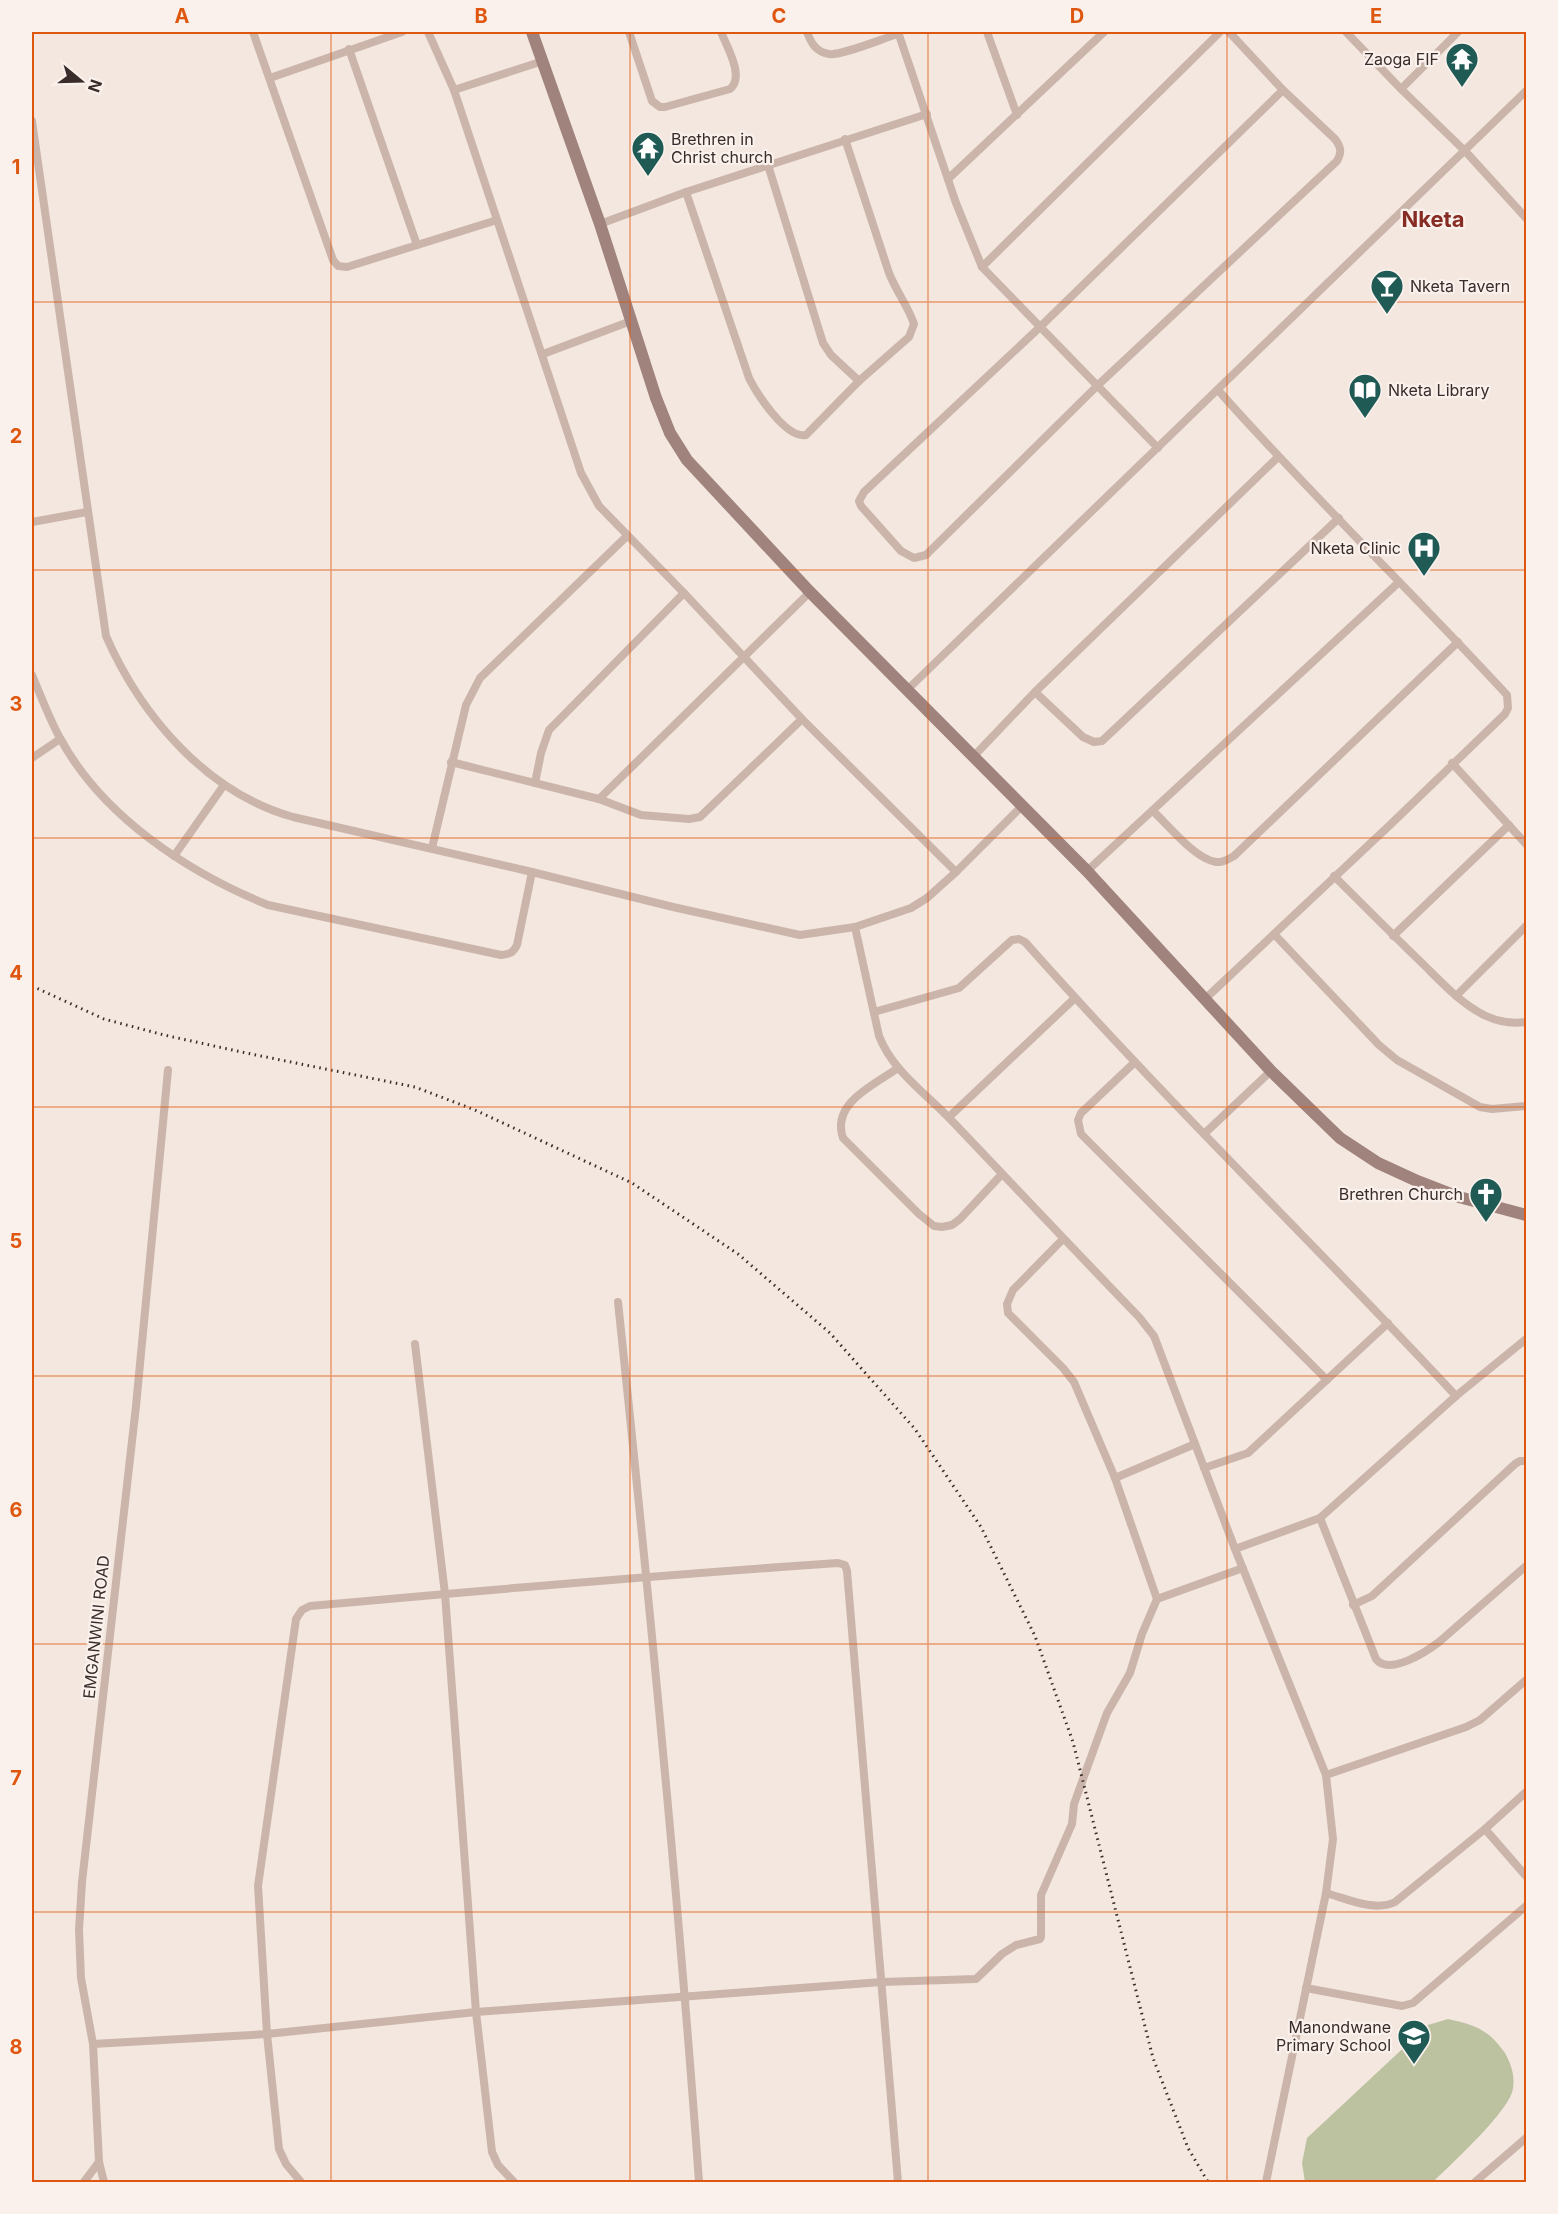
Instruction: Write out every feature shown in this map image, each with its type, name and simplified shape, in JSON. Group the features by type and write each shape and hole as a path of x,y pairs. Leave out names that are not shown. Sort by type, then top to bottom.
{"street":[{"path":"253,32 334,263 347,267 497,220"},
{"path":"270,78 402,32"},
{"path":"428,32 454,90 581,473 598,506 684,593 802,719 956,872"},
{"path":"532,32 600,224 658,406 677,446 687,460 810,592 1087,871 1271,1071 1341,1138 1377,1163 1458,1197 1527,1215"},
{"path":"629,32 652,101 665,108 734,86 736,75 721,32"},
{"path":"807,32 812,43 821,52 828,54 898,33 963,223 982,267 1158,448"},
{"path":"987,32 1017,115"},
{"path":"948,180 1104,32"},
{"path":"982,267 1221,32"},
{"path":"1229,32 1340,146 1341,151 1337,161 1097,386 926,555 914,558 901,551 864,511 859,501 861,496 1040,327 1283,90"},
{"path":"1346,32 1466,152 1527,218"},
{"path":"1401,89 1458,32"},
{"path":"350,50 417,245"},
{"path":"454,90 543,61"},
{"path":"907,690 1527,91"},
{"path":"600,224 686,192 927,114"},
{"path":"32,122 34,165 106,636 123,672 159,723 183,752 225,785 259,806 278,813 800,935 855,927 911,908 927,898 956,872 1022,806"},
{"path":"686,192 749,378 758,395 789,430 800,436 806,435 859,381 909,337 914,324 912,316 901,301 892,281 845,139"},
{"path":"768,165 824,343 831,355 859,381"},
{"path":"543,354 631,321"},
{"path":"1205,999 1391,825 1505,714 1508,708 1506,695 1458,642 1278,457 1218,390"},
{"path":"973,757 1035,692 1278,457"},
{"path":"32,522 87,512"},
{"path":"1035,692 1083,737 1094,742 1102,741 1339,518"},
{"path":"432,848 466,705 480,678 627,536"},
{"path":"1087,871 1399,582"},
{"path":"599,799 742,656 810,592"},
{"path":"535,783 541,753 549,730 684,593"},
{"path":"1154,811 1191,849 1209,860 1219,862 1234,856 1458,642"},
{"path":"32,675 60,739 112,808 174,856 233,890 268,905 501,955 514,952 517,945 532,872"},
{"path":"451,762 599,799 641,815 690,819 700,817 802,719"},
{"path":"32,758 60,739"},
{"path":"1452,764 1527,844"},
{"path":"174,856 225,785"},
{"path":"1393,936 1509,825"},
{"path":"1334,876 1456,996 1496,1020 1507,1023 1527,1022"},
{"path":"1456,996 1527,926"},
{"path":"855,927 879,1036 886,1053 1154,1335 1235,1549 1326,1775 1333,1839 1326,1893 1266,2182"},
{"path":"1274,934 1379,1045 1397,1060 1480,1107 1492,1109 1527,1106"},
{"path":"874,1012 959,988 1015,938 1025,942 1134,1062 1456,1396"},
{"path":"949,1117 1074,998"},
{"path":"1134,1062 1081,1113 1078,1120 1081,1134 1327,1380"},
{"path":"898,1068 846,1106 840,1117 843,1138 919,1214 934,1226 952,1226 1002,1174"},
{"name":"EMGANWINI ROAD","path":"104,2182 99,2162 93,2044 81,1978 79,1930 82,1881 136,1406 168,1070"},
{"path":"1204,1134 1271,1071"},
{"path":"93,2044 267,2034 476,2012 882,1982 976,1979 1002,1954 1016,1945 1040,1939 1042,1933 1041,1895 1072,1824 1074,1804 1107,1713 1131,1673 1142,1634 1158,1599 1114,1478 1074,1382 1008,1313 1007,1304 1013,1290 1064,1239"},
{"path":"618,1302 647,1576 686,1997 699,2182"},
{"path":"1204,1468 1248,1453 1388,1323"},
{"path":"1235,1549 1320,1518 1456,1396 1527,1339"},
{"path":"415,1344 445,1594 476,2012 492,2152 498,2165 514,2182"},
{"path":"1114,1478 1195,1444"},
{"path":"1353,1605 1372,1596 1515,1464 1527,1461"},
{"path":"1320,1518 1376,1659 1385,1666 1399,1664 1424,1653 1527,1566"},
{"path":"301,2182 286,2164 279,2149 267,2034 258,1886 296,1618 302,1610 310,1606 647,1576 838,1563 845,1565 847,1571 898,2182"},
{"path":"1158,1599 1243,1568"},
{"path":"1326,1775 1466,1727 1480,1720 1527,1680"},
{"path":"1326,1893 1374,1906 1387,1906 1395,1902 1527,1792"},
{"path":"1485,1829 1527,1876"},
{"path":"1306,1988 1402,2006 1413,2003 1527,1906"},
{"path":"1475,2182 1527,2138"},
{"path":"84,2182 99,2162"}],"green space":[{"path":"1448,2019 1466,2023 1487,2033 1499,2045 1509,2061 1513,2074 1513,2088 1510,2098 1491,2123 1433,2182 1305,2182 1302,2163 1307,2138 1428,2025"}],"railway":[{"path":"32,986 104,1019 246,1053 415,1087 475,1110 632,1183 738,1254 830,1333 915,1429 981,1527 1035,1636 1073,1742 1153,2058 1188,2148 1208,2182"}],"place":[{"name":"Zaoga FIF","path":"1462,88"},
{"name":"Brethren in Christ church","path":"648,177"},
{"name":"Nketa Tavern","path":"1387,315"},
{"name":"Nketa Library","path":"1365,419"},
{"name":"Nketa Clinic","path":"1424,577"},
{"name":"Brethren Church","path":"1486,1223"},
{"name":"Manondwane Primary School","path":"1414,2065"}],"district":[{"name":"Nketa","path":"1433,219"}]}
